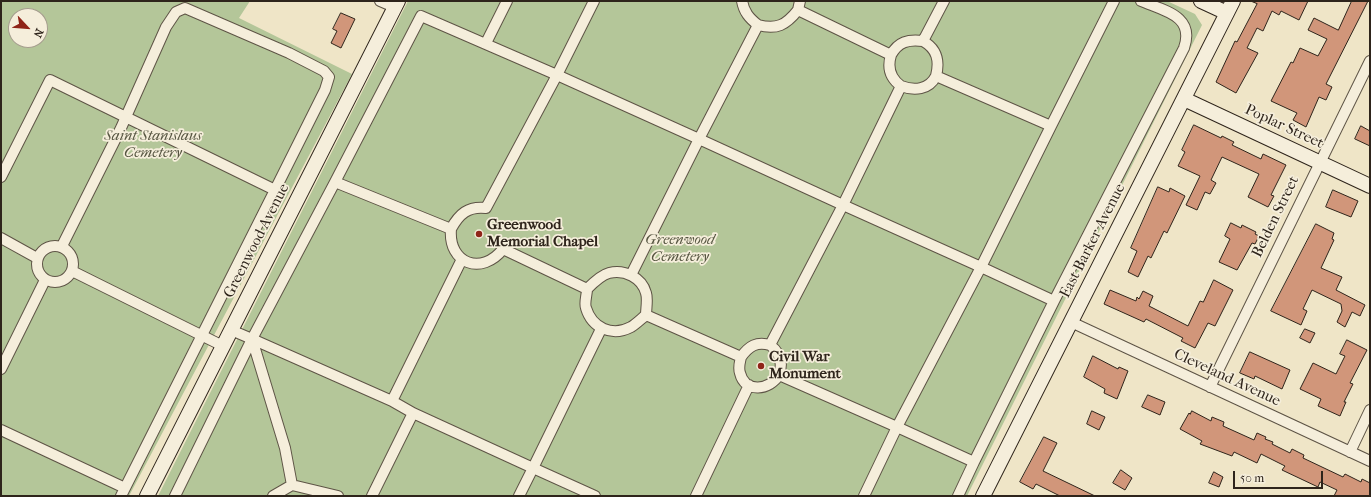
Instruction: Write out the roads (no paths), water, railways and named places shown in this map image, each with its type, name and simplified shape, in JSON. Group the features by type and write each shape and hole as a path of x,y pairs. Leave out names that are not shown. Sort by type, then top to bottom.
{"street":[{"path":"380,1 396,4"},
{"path":"486,43 507,1"},
{"path":"587,289 504,249 497,257 485,264 474,264 462,259 452,247 450,239 451,229 462,212 473,208 486,208 557,75 594,1"},
{"path":"742,1 743,9 749,18 758,25 777,27 790,20 799,5 890,55"},
{"path":"923,41 944,1"},
{"path":"864,496 897,427 981,267 1114,1"},
{"path":"958,496 1054,301 1188,38 1186,27 1180,19 1141,1"},
{"path":"1201,1 1230,7"},
{"name":"Greenwood Avenue","path":"147,496 396,4"},
{"name":"East Barker Avenue","path":"986,495 1071,322 1230,7"},
{"path":"1,430 123,492 203,336 325,90 329,77 324,71 289,53 185,8 176,12 166,27 126,117 62,246"},
{"path":"175,496 252,339 421,16 486,43 1054,301"},
{"path":"631,275 758,25"},
{"path":"912,40 923,41 934,50 938,59 939,66 936,76 932,82 923,88 910,90 900,86 894,81 890,72 890,55 897,46 904,42 912,40"},
{"name":"Belden Street","path":"1210,387 1370,61"},
{"path":"936,76 1051,126"},
{"path":"1,177 50,80 275,190"},
{"path":"770,345 843,205 900,86"},
{"name":"Poplar Street","path":"1184,99 1370,186"},
{"path":"335,182 451,229"},
{"path":"1,238 38,258"},
{"path":"56,245 62,246 71,254 73,259 72,271 69,276 58,282 45,280 38,272 36,266 38,258 46,247 56,245"},
{"path":"392,401 462,259"},
{"path":"72,271 223,346"},
{"path":"622,272 631,275 640,282 646,294 646,315 632,327 617,332 601,329 593,322 585,307 587,289 595,281 608,273 622,272"},
{"path":"1,368 45,280"},
{"path":"646,315 741,357"},
{"name":"Cleveland Avenue","path":"1071,322 1370,461"},
{"path":"519,496 601,329"},
{"path":"231,330 392,401 414,413 595,496"},
{"path":"252,339 285,448 292,485"},
{"path":"763,343 770,345 776,350 780,359 779,375 776,380 765,387 754,388 742,379 740,373 741,357 747,349 754,344 763,343"},
{"path":"779,375 974,462"},
{"path":"696,496 749,385"},
{"path":"1350,452 1370,410"},
{"path":"372,496 414,413"},
{"path":"273,496 292,485 338,496"}],"place":[{"name":"Greenwood Memorial Chapel","path":"479,234"},
{"name":"Civil War Monument","path":"761,366"}],"park label":[{"name":"Saint Stanislaus Cemetery","path":"153,144"},
{"name":"Greenwood Cemetery","path":"680,248"}]}
